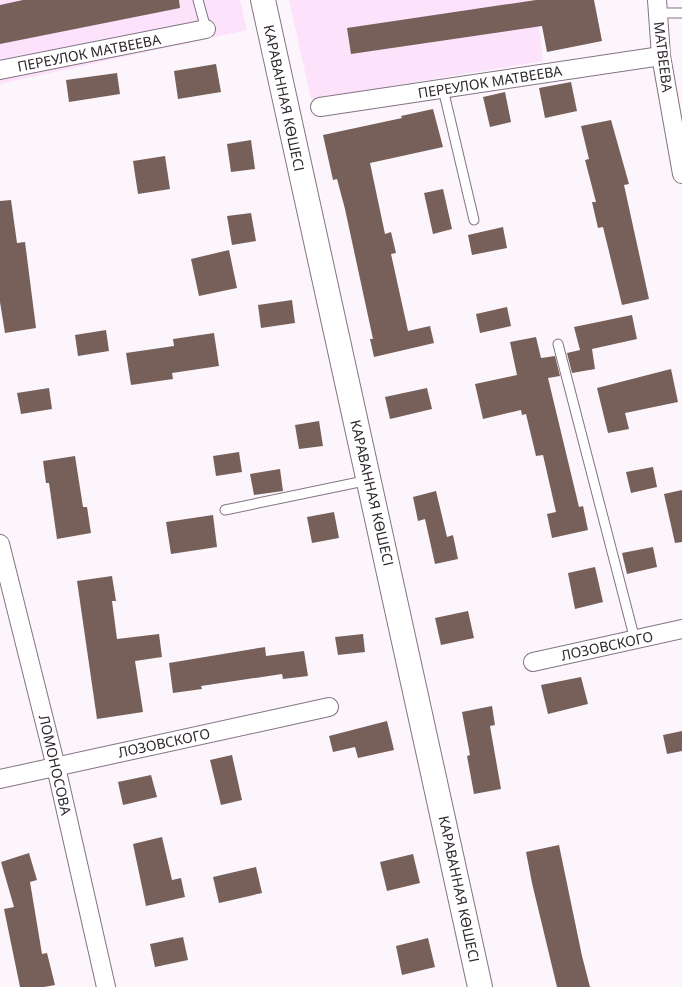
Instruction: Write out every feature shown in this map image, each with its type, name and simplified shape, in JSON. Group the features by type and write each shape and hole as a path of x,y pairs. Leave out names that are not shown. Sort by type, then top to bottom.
{"main road":[{"name":"КАРАВАННАЯ КӨШЕСІ","path":"263,0 480,987"}],"street":[{"name":"МАТВЕЕВА","path":"657,7 661,56 682,174"},
{"name":"ПЕРЕУЛОК МАТВЕЕВА","path":"0,70 206,29"},
{"name":"ПЕРЕУЛОК МАТВЕЕВА","path":"320,108 661,56"},
{"name":"ЛОМОНОСОВА","path":"0,544 56,767 106,987"},
{"name":"ЛОЗОВСКОГО","path":"533,662 682,629"},
{"name":"ЛОЗОВСКОГО","path":"0,779 328,707"}],"lane":[{"path":"198,0 206,29"},
{"path":"657,7 682,13"},
{"path":"443,89 474,220"},
{"path":"558,344 635,640"},
{"path":"225,510 369,480"}],"shaded area":[{"path":"0,0 240,0 247,30 0,84"},
{"path":"289,0 536,0 543,61 311,99"}],"building":[{"path":"23,0 179,0 180,8 0,44 0,5"},
{"path":"536,0 594,0 602,41 547,52 542,26 351,54 347,28"},
{"path":"216,64 221,92 178,99 174,71"},
{"path":"117,73 120,94 69,102 66,80"},
{"path":"571,82 577,111 545,118 539,88"},
{"path":"505,92 511,122 490,127 483,97"},
{"path":"433,109 443,147 370,163 385,234 391,232 396,253 391,254 408,331 430,326 434,343 374,357 370,339 373,339 345,209 337,179 333,180 323,135 402,118 401,116"},
{"path":"611,120 629,184 624,185 649,299 622,305 603,227 598,228 592,202 596,202 585,160 589,159 581,126"},
{"path":"251,140 255,169 231,172 227,144"},
{"path":"165,156 170,189 138,194 133,161"},
{"path":"443,189 452,229 433,234 424,193"},
{"path":"11,200 17,243 25,242 36,328 5,333 0,302 0,201"},
{"path":"251,213 256,241 232,245 227,216"},
{"path":"503,227 507,248 472,255 468,235"},
{"path":"229,250 237,288 199,296 191,259"},
{"path":"292,300 295,323 261,328 258,305"},
{"path":"507,307 511,326 480,333 476,314"},
{"path":"632,315 637,339 592,349 595,369 572,373 567,353 580,350 574,327"},
{"path":"106,330 109,351 78,356 75,335"},
{"path":"214,333 219,366 172,373 173,379 131,385 126,353 174,346 173,339"},
{"path":"536,337 541,358 555,356 560,376 548,378 579,507 583,506 588,530 552,538 547,514 556,512 543,455 536,456 526,414 522,415 521,410 483,419 475,384 517,375 510,342"},
{"path":"671,369 678,402 625,413 629,429 608,433 597,388"},
{"path":"49,388 52,409 21,414 17,393"},
{"path":"427,388 432,409 390,419 385,397"},
{"path":"319,421 323,446 299,449 295,425"},
{"path":"239,452 242,472 216,476 213,456"},
{"path":"75,456 83,507 87,507 91,533 57,539 49,483 46,483 43,461"},
{"path":"653,467 657,487 631,493 626,472"},
{"path":"280,469 283,491 254,495 250,474"},
{"path":"682,490 682,542 675,543 664,494"},
{"path":"436,491 447,537 453,535 458,559 435,564 425,519 418,521 413,497"},
{"path":"334,512 339,538 312,543 307,517"},
{"path":"213,515 217,547 171,554 166,522"},
{"path":"653,547 657,567 627,574 622,553"},
{"path":"595,567 603,602 575,609 568,573"},
{"path":"112,576 116,601 112,601 117,639 159,634 162,657 135,661 143,712 97,719 77,581"},
{"path":"468,611 474,638 441,645 435,618"},
{"path":"363,634 365,652 338,655 335,637"},
{"path":"265,647 266,656 304,651 308,676 283,679 282,674 201,686 202,689 173,693 169,663"},
{"path":"581,677 588,704 548,714 541,685"},
{"path":"492,706 495,725 490,726 501,789 474,794 467,756 470,755 462,712"},
{"path":"387,721 394,750 358,758 355,747 333,752 329,736"},
{"path":"682,731 682,751 667,754 663,735"},
{"path":"232,755 242,800 221,805 210,760"},
{"path":"151,775 157,797 123,805 118,782"},
{"path":"162,837 172,880 181,878 185,897 146,906 133,844"},
{"path":"559,845 590,987 557,987 532,883 526,852"},
{"path":"29,853 37,880 30,882 42,954 47,953 55,985 44,987 20,987 4,909 14,907 1,862"},
{"path":"413,854 420,883 387,891 380,862"},
{"path":"256,867 262,893 219,903 213,877"},
{"path":"183,937 188,960 155,967 150,944"},
{"path":"428,938 435,967 402,975 396,946"}]}
